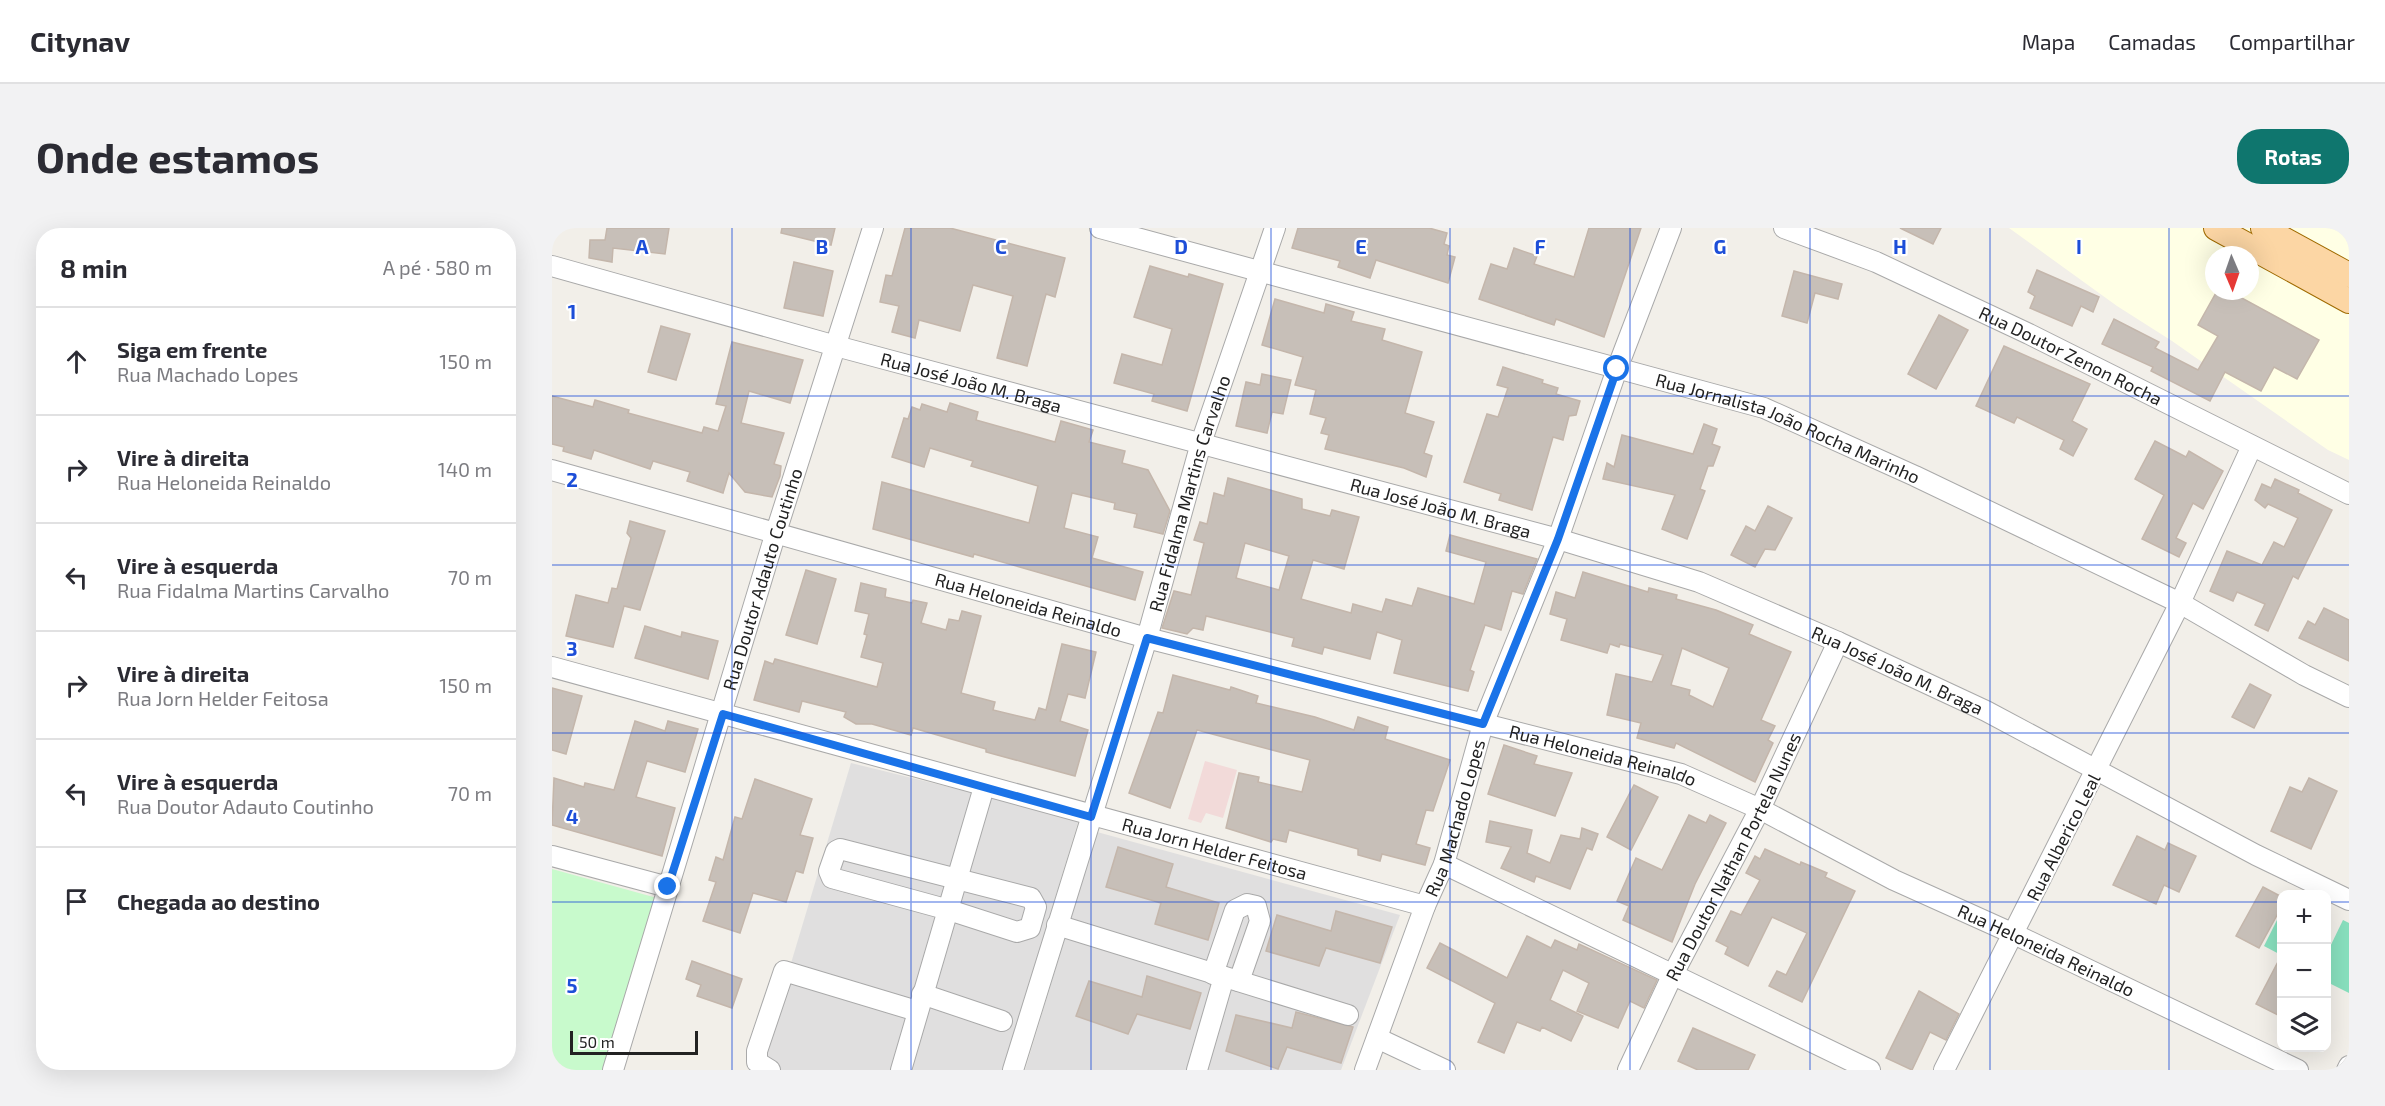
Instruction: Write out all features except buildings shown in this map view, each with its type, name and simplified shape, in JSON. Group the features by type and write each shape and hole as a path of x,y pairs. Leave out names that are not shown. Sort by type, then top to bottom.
{"main road":[{"path":"2216,228 2349,301"},
{"path":"2263,228 2349,275"}],"street":[{"name":"Rua Doutor Adauto Coutinho","path":"613,1070 723,714 776,532 873,228"},
{"name":"Rua Jornalista João Rocha Marinho","path":"1100,228 1764,408 1915,476 2180,603 2304,675 2349,697"},
{"name":"Rua Fidalma Martins Carvalho","path":"1013,1070 1147,638 1202,443 1262,272 1275,228"},
{"name":"Rua Machado Lopes","path":"1365,1070 1425,906 1444,864 1483,724 1558,539 1617,369 1671,228"},
{"name":"Rua Doutor Zenon Rocha","path":"1784,228 1876,262 2029,334 2349,495"},
{"name":"Rua José João M. Braga","path":"552,266 836,346 1558,539 1699,582 1838,642 2005,721 2256,855 2349,900"},
{"path":"2180,603 2252,446"},
{"name":"Rua Heloneida Reinaldo","path":"552,470 1147,638 1681,774 1760,809 1894,880 2014,934 2298,1070"},
{"name":"Rua Alberico Leal","path":"1944,1070 2180,603"},
{"name":"Rua Doutor Nathan Portela Nunes","path":"1628,1070 1672,976 1760,809 1838,642"},
{"name":"Rua Jorn Helder Feitosa","path":"552,667 1091,817 1425,906"},
{"path":"901,1070 959,879 984,787"},
{"path":"840,849 959,879 1030,898 1036,907 1027,930 1017,932 949,910 832,878 829,871 836,851 840,849"},
{"path":"552,856 668,887"},
{"path":"1444,864 1870,1070"},
{"path":"1058,925 1348,1015"},
{"path":"770,1070 758,1065 757,1055 784,971 1002,1021"},
{"path":"1203,1064 1225,977"},
{"path":"1377,1038 1446,1070"}],"shaded area":[{"path":"2009,228 2349,228 2349,460 2328,450 2172,341 2117,306"},
{"path":"1205,761 1237,770 1223,818 1206,813 1201,823 1188,819"},
{"path":"851,763 1079,819 1003,1070 759,1070"},
{"path":"1097,832 1400,915 1341,1070 1025,1070"}],"green space":[{"path":"552,869 657,898 604,1070 552,1070"},
{"path":"2277,920 2277,953 2264,946"},
{"path":"2343,920 2349,923 2349,993 2331,984 2331,945"}],"route":[{"path":"668,887 723,714 1091,817 1147,638 1483,724 1558,539 1617,369"}]}
